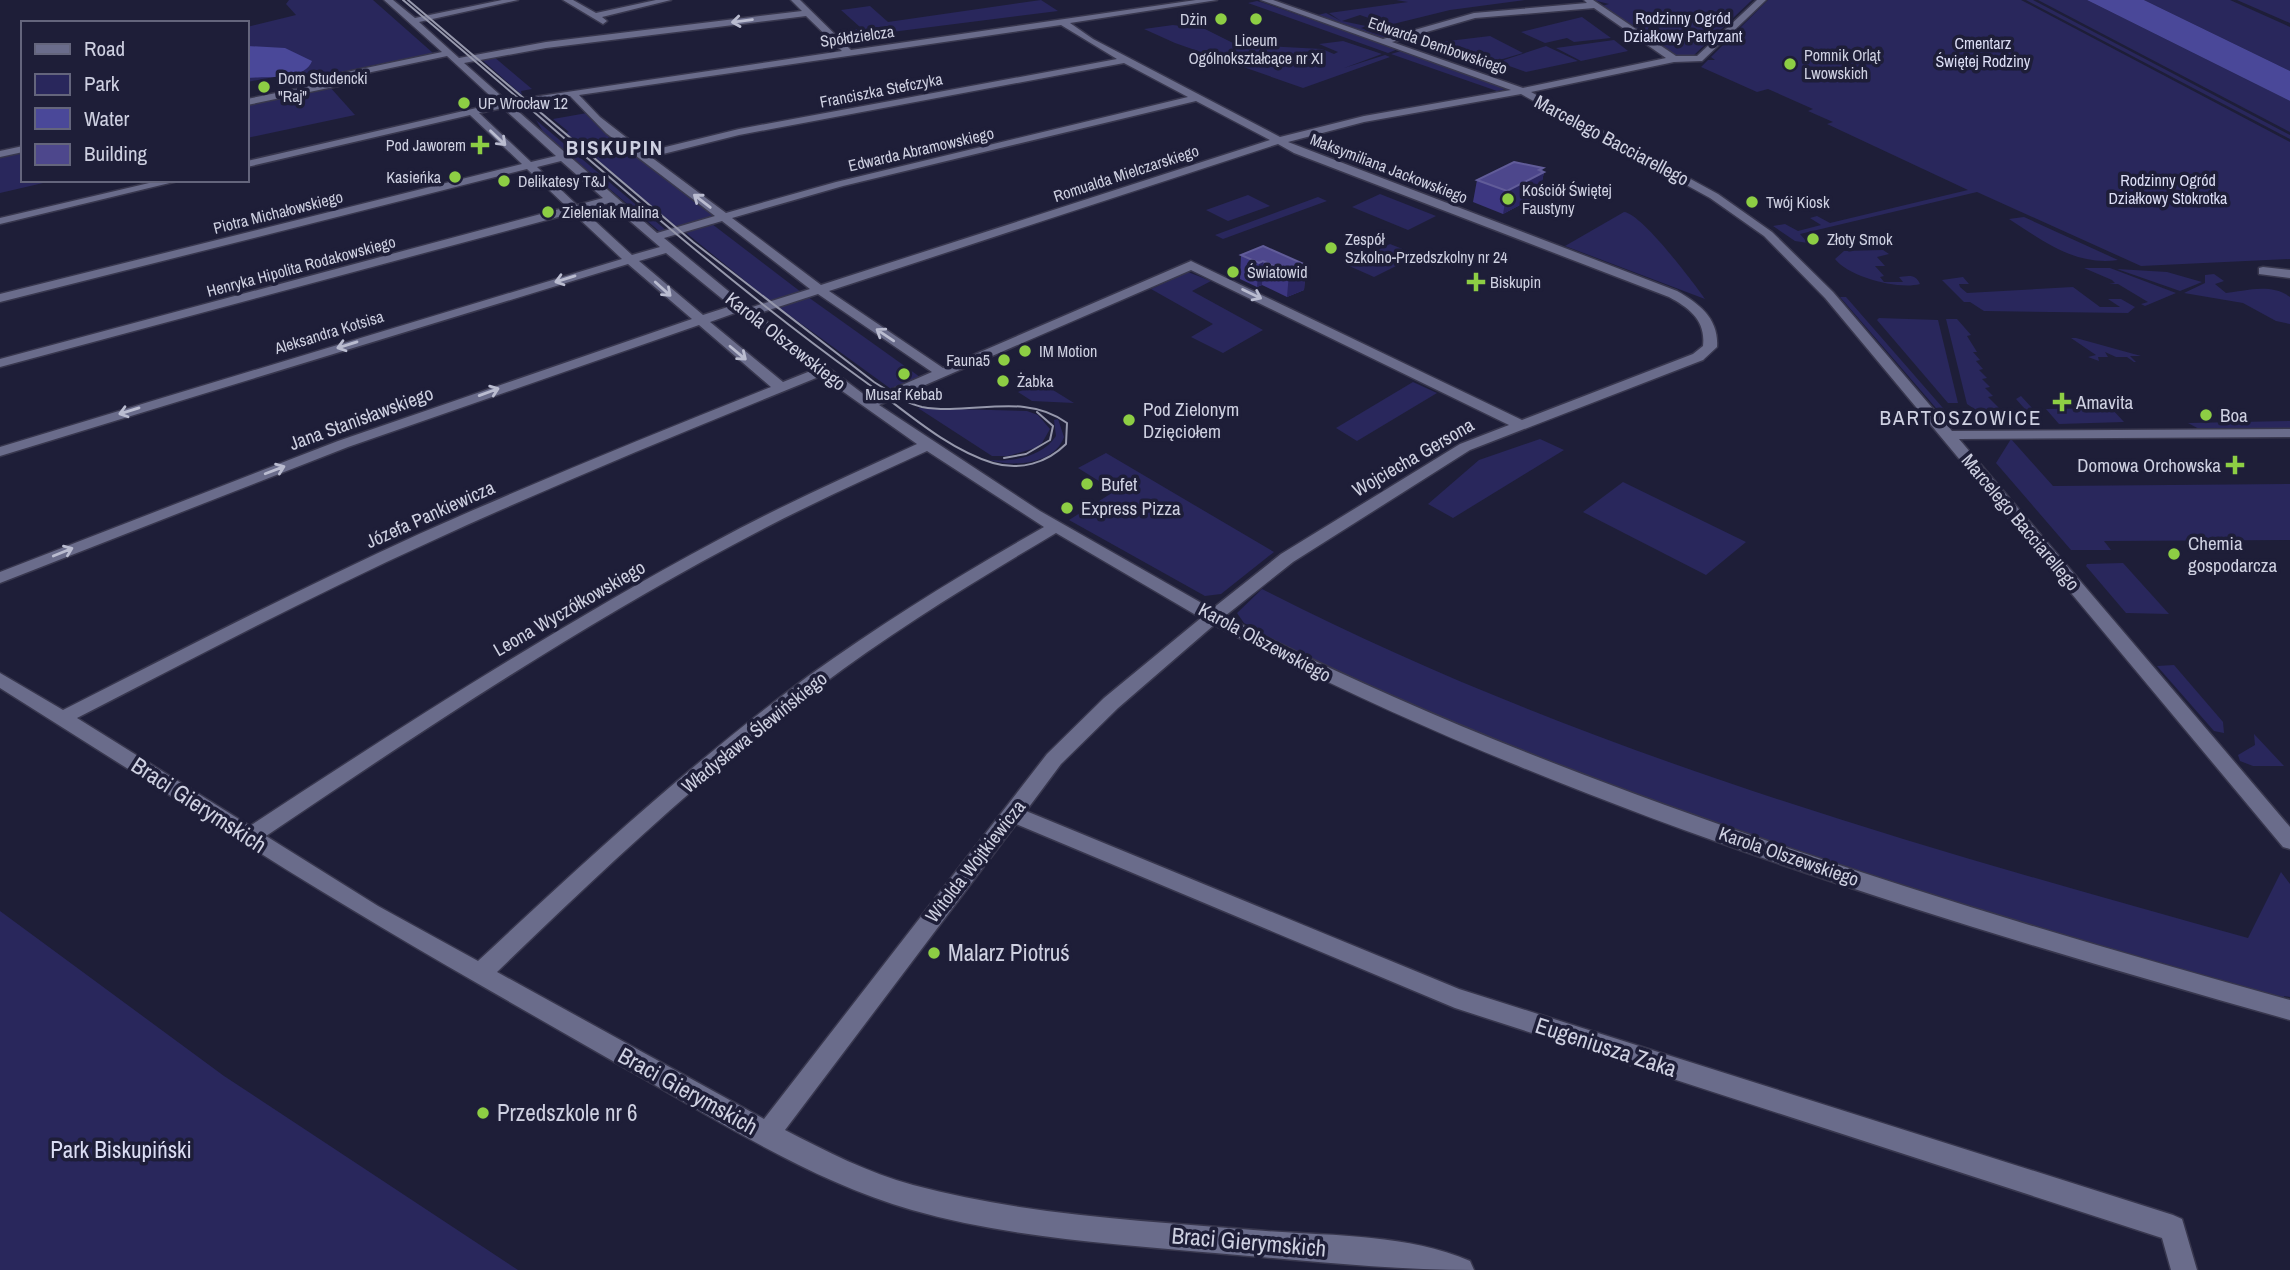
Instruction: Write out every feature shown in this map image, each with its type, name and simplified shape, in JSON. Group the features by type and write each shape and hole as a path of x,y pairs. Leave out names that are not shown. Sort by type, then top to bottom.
{"street":[{"name":"Karola Olszewskiego","path":"388,0 655,237 823,372 928,445 1057,526 1277,651 1408,712 1670,815 2048,941 2290,1010"},
{"path":"414,21 514,0"},
{"path":"567,0 627,35"},
{"path":"595,16 667,0"},
{"path":"794,0 849,53"},
{"name":"Spółdzielcza","path":"248,164 506,105 572,93 1213,0"},
{"name":"Edwarda Dembowskiego","path":"1265,0 1522,91"},
{"name":"Romualda Mielczarskiego","path":"744,310 819,289 1278,141 1364,119 1522,91 1674,59 1699,59 1762,0"},
{"path":"1385,41 1474,16 1592,3 1674,59"},
{"path":"458,61 627,35 810,13"},
{"name":"Maksymiliana Jackowskiego","path":"1063,22 1125,60 1278,141 1655,287 1694,306 1710,326"},
{"path":"248,102 346,81 354,73 449,53"},
{"name":"Franciszka Stefczyka","path":"643,156 739,132 1125,60"},
{"name":"Marcelego Bacciarellego","path":"1522,91 1686,179 1768,234 1829,295 2290,841"},
{"path":"572,93 581,104 643,156 723,217 819,289 942,373"},
{"name":"Edwarda Abramowskiego","path":"655,237 840,184 1196,99"},
{"name":"Karola Olszewskiego","path":"473,113 630,260 781,388"},
{"path":"0,154 21,149"},
{"name":"Piotra Michałowskiego","path":"0,298 563,157"},
{"path":"0,220 168,182"},
{"name":"Henryka Hipolita Rodakowskiego","path":"0,363 611,199"},
{"name":"Aleksandra Kotsisa","path":"0,452 669,248"},
{"path":"870,404 1191,265 1518,424"},
{"path":"2263,271 2290,274"},
{"name":"Jana Stanisławskiego","path":"0,578 343,444 698,320 744,310"},
{"name":"Wojciecha Gersona","path":"1214,616 1287,558 1465,447 1518,424 1561,412 1698,357 1710,347 1710,326"},
{"name":"Józefa Pankiewicza","path":"64,717 254,620 424,538 615,454 823,372"},
{"path":"1947,435 2290,433"},
{"name":"Leona Wyczółkowskiego","path":"248,838 409,729 547,644 724,543 928,445"},
{"name":"Władysława Ślewińskiego","path":"478,975 620,842 782,706 934,600 1057,526"},
{"name":"Witolda Wojtkiewicza","path":"767,1135 1054,759 1111,702 1214,616"},
{"name":"Braci Gierymskich","path":"0,679 64,717 248,838 478,975 767,1135 835,1169 890,1190 1005,1218 1101,1230 1407,1256 1461,1270"},
{"name":"Eugeniusza Zaka","path":"1013,814 1455,998 2173,1228 2183,1270"}],"green space":[{"path":"289,0 373,0 433,53 321,76 274,77 248,82 248,27 296,15 286,4"},
{"path":"1041,0 1058,11 860,36 855,30 860,27 841,10 870,6 888,22"},
{"path":"1396,0 1525,0 1450,10 1389,25 1360,15 1342,21 1366,26 1361,28 1377,34 1414,29 1385,38 1318,15 1326,13 1341,21 1329,13 1408,2"},
{"name":"Rodzinny Ogród Działkowy Partyzant","path":"1593,0 1752,0 1693,56 1677,57 1602,6 1609,4"},
{"path":"1768,0 2021,0 2290,142 2290,259 2141,266 1977,192 1800,234 1808,243 1795,241 1773,226 1785,224 1798,231 1821,225 1810,218 1817,216 1830,223 1968,190 1827,124 1833,122 1808,111 1813,109 1768,89 1757,92 1701,67 1708,60 1715,60 1711,57"},
{"path":"2026,0 2033,0 2290,135 2290,139"},
{"path":"2038,0 2087,0 2290,101 2290,132"},
{"path":"2144,0 2230,0 2290,27 2290,71"},
{"path":"2237,0 2290,0 2290,23"},
{"path":"1257,1 1398,49 1388,53 1248,3"},
{"path":"1582,17 1611,38 1574,42 1567,38 1545,43 1521,32"},
{"path":"1173,25 1205,29 1235,44 1260,45 1262,58 1249,61 1267,68 1278,64 1265,58 1263,47 1267,46 1322,49 1334,54 1338,52 1319,44 1343,41 1382,54 1344,68 1385,55 1390,57 1303,88 1175,43 1144,29"},
{"path":"1490,36 1523,53 1496,61 1440,42"},
{"path":"1614,40 1628,51 1581,61 1556,48"},
{"path":"1546,46 1578,61 1526,72 1498,62"},
{"path":"1401,51 1506,89 1497,91 1391,54"},
{"path":"493,56 532,89 521,91 522,95 480,58"},
{"path":"329,86 355,115 248,138 248,104"},
{"path":"587,113 711,212 712,216 678,228 553,119"},
{"path":"536,120 667,231 659,231 544,133"},
{"path":"21,152 21,182 47,182 0,193 0,157"},
{"path":"1380,194 1436,216 1408,230 1352,207"},
{"path":"1248,195 1270,206 1228,221 1206,210"},
{"path":"1318,197 1327,201 1223,239 1215,235"},
{"path":"1624,212 1632,215 1654,235 1705,299 1565,246"},
{"path":"2024,217 2118,260 2088,259 2060,250 2009,219"},
{"path":"712,224 801,292 771,302 685,232"},
{"path":"1390,244 1430,260 1421,265 1408,260 1374,277 1347,265"},
{"path":"1883,250 1889,254 1877,257 1885,266 1875,266 1884,276 1880,277 1884,282 1903,282 1899,277 1910,276 1920,284 1899,285 1887,283 1875,280 1851,271 1835,259 1844,251"},
{"path":"2084,268 2110,268 2176,293 2145,306 2141,304 2148,302 2118,284 2109,284 2115,283 2112,280"},
{"path":"2117,269 2167,272 2202,282 2180,291"},
{"path":"1188,272 1211,281 1192,291 1263,330 1223,353 1191,337 1213,324 1151,289"},
{"path":"2214,274 2224,281 2215,284 2226,293 2265,289 2282,292 2290,297 2290,324 2276,321 2243,303 2184,293 2205,283 2205,275"},
{"path":"1963,277 1969,284 1959,284 1967,293 2073,287 2100,307 2120,307 2108,299 2121,299 2135,307 2128,313 1984,311 1970,302 1964,302 1942,280"},
{"path":"808,297 920,377 891,389 778,307"},
{"path":"1840,297 1846,297 1956,423 1942,415"},
{"path":"1946,319 1957,319 1971,335 1967,336 1977,352 1973,352 1980,360 1976,361 1983,369 1979,370 1987,378 1982,379 1990,387 1985,388 1993,396 1988,397 2004,413 2019,413 2016,409 2024,408 2016,399 2021,396 2032,408 2021,417 1979,412 1967,404"},
{"path":"1877,320 1938,320 1958,403 1948,403"},
{"path":"2071,338 2141,356 2130,356 2134,362 2127,357 2116,357 2105,352 2108,357 2098,357 2099,361 2088,357 2096,355"},
{"path":"1040,382 1074,403 1032,401 1018,392"},
{"path":"1413,382 1437,393 1357,441 1336,428"},
{"path":"918,408 1027,411 1038,415 1050,429 1042,443 1035,448 1008,456 992,456"},
{"path":"2111,408 2124,422 2059,424 2046,409"},
{"path":"1058,419 1064,437 1051,453 1032,462 989,460 1017,459 1043,449 1056,436 1054,420"},
{"path":"2290,421 2290,429 2201,430 2188,423"},
{"path":"1540,439 1564,450 1453,518 1428,504 1479,460"},
{"path":"2011,439 2053,486 2290,484 2290,540 2104,541 2111,550 2071,550 1996,463"},
{"path":"1106,453 1274,552 1221,594 1205,596 1069,520 1115,491 1078,468"},
{"path":"1623,482 1746,542 1706,575 1583,512"},
{"path":"2123,563 2169,614 2126,613 2086,566"},
{"path":"1262,589 1380,646 1500,698 1746,789 1996,867 2248,938 2281,872 2290,884 2290,997 2284,996 2285,1000 2189,974 1902,889 1619,792 1459,726 1257,633 1259,631 1244,623 1237,613"},
{"path":"2174,665 2223,722 2224,733 2214,731 2157,666"},
{"path":"2254,734 2284,766 2253,766 2240,761 2238,755 2255,745"},
{"name":"Park Biskupiński","path":"0,911 224,1076 518,1270 0,1270"}],"water":[{"path":"2087,0 2144,0 2290,71 2290,101"},
{"path":"248,46 285,48 312,61 301,72 248,78"}],"building":[{"path":"1514,162 1543,168 1539,170 1544,172 1507,191 1477,180"},
{"path":"1263,246 1306,265 1289,273 1263,261 1259,263 1241,255"}],"tram line":[{"path":"403,0 742,288 940,437 975,456 993,463 1013,466 1042,460 1066,444 1067,423 1050,413 1015,406 959,409 922,407 903,400 874,382 693,242 408,0"},
{"path":"1004,458 1026,454 1050,440 1053,426 1037,412"}],"place":[{"name":"Dżin","path":"1221,19"},
{"name":"Liceum Ogólnokształcące nr XI","path":"1256,19"},
{"name":"Pomnik Orląt Lwowskich","path":"1790,64"},
{"name":"Dom Studencki \"Raj\"","path":"264,87"},
{"name":"UP Wrocław 12","path":"464,103"},
{"name":"Pod Jaworem","path":"480,145"},
{"name":"Kasieńka","path":"455,177"},
{"name":"Delikatesy T&J","path":"504,181"},
{"name":"Kościół Świętej Faustyny","path":"1508,199"},
{"name":"Twój Kiosk","path":"1752,202"},
{"name":"Zieleniak Malina","path":"548,212"},
{"name":"Złoty Smok","path":"1813,239"},
{"name":"Zespół Szkolno-Przedszkolny nr 24","path":"1331,248"},
{"name":"Światowid","path":"1233,272"},
{"name":"Biskupin","path":"1476,282"},
{"name":"IM Motion","path":"1025,351"},
{"name":"Fauna5","path":"1004,360"},
{"name":"Musaf Kebab","path":"904,374"},
{"name":"Żabka","path":"1003,381"},
{"name":"Amavita","path":"2062,402"},
{"name":"Boa","path":"2206,415"},
{"name":"Pod Zielonym Dzięciołem","path":"1129,420"},
{"name":"Domowa Orchowska","path":"2235,465"},
{"name":"Bufet","path":"1087,484"},
{"name":"Express Pizza","path":"1067,508"},
{"name":"Chemia gospodarcza","path":"2174,554"},
{"name":"Malarz Piotruś","path":"934,953"},
{"name":"Przedszkole nr 6","path":"483,1113"}],"district":[{"name":"BISKUPIN","path":"615,148"},
{"name":"BARTOSZOWICE","path":"1961,418"}],"park label":[{"name":"Cmentarz Świętej Rodziny","path":"1983,52"},
{"name":"Rodzinny Ogród Działkowy Stokrotka","path":"2168,189"}]}
